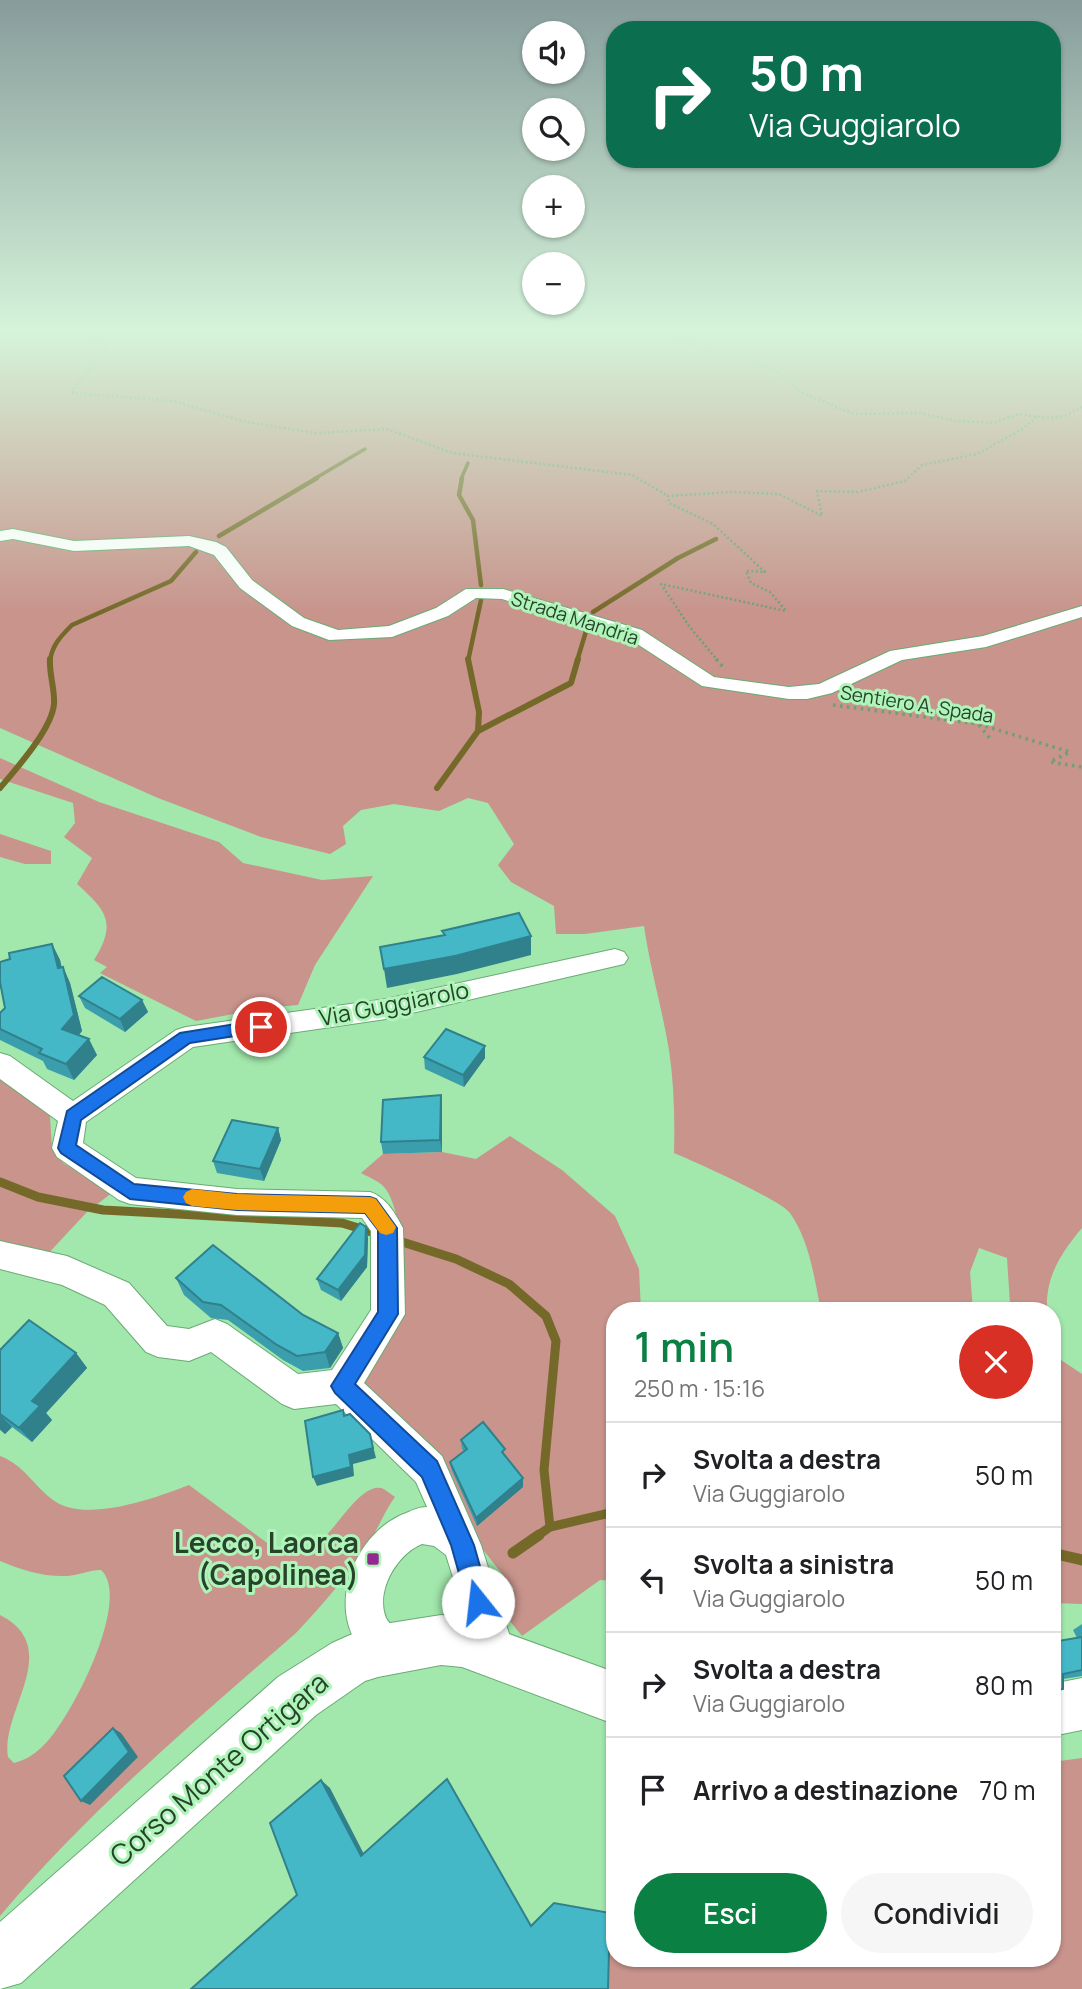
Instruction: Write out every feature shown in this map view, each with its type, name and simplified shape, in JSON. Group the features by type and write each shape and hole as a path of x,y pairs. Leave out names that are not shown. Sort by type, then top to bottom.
{"main road":[{"name":"Corso Monte Ortigara","path":"5,1968 297,1696 350,1661 417,1642 452,1640 606,1695"},
{"path":"1061,1708 1082,1704"}],"street":[{"name":"Via Guggiarolo","path":"73,1116 186,1037 386,1009 615,958"},
{"path":"0,1064 73,1116 67,1148 130,1191 237,1202 370,1205 387,1228 388,1314 342,1386"},
{"path":"0,1255 68,1271 117,1294 158,1341 189,1345 215,1335 294,1392 342,1386"},
{"path":"342,1386 429,1469 462,1545 496,1656"},
{"path":"389,1648 373,1637 364,1604 373,1567 383,1548 398,1535 430,1525 452,1532 462,1545"}],"lane":[{"name":"Strada Mandria","path":"0,536 13,534 74,546 188,541 210,546 220,551 246,584 298,622 336,636 392,631 442,612 472,593 503,594 635,634 709,682 789,693 825,689 897,654 986,641 1082,611"}],"path":[{"path":"277,427 315,433 387,429 452,453 632,475 668,496 744,491 773,493 790,497 805,509 822,516 817,491 857,492 905,481 922,465 977,454 1025,427"},
{"path":"668,496 669,503 713,524 765,572 746,570 751,583 770,592 786,611 661,584 688,626 728,673"},
{"name":"Sentiero A. Spada","path":"789,693 796,698 824,704 978,724 1070,752 1050,762 1082,767"},
{"path":"978,724 992,741"}],"shaded area":[{"path":"0,427 1082,427 1082,1228 1056,1266 1047,1302 1010,1302 1007,1258 979,1248 970,1272 972,1302 819,1302 807,1248 790,1213 754,1190 674,1153 671,1063 644,926 585,934 556,934 554,906 511,882 498,865 514,844 488,803 468,798 439,811 394,804 361,810 343,826 346,844 330,854 261,837 158,798 0,728"},
{"path":"0,758 99,802 219,842 243,863 322,880 373,876 315,965 298,1005 265,1008 196,1021 100,973 107,967 94,960 105,936 105,918 96,902 77,884 92,858 64,837 75,823 73,803 0,779"},
{"path":"0,834 51,851 51,864 25,864 0,857"},
{"path":"0,1078 46,1107 50,1116 52,1149 63,1163 113,1192 87,1212 44,1258 0,1257"},
{"path":"510,1136 562,1170 615,1216 639,1269 641,1302 606,1302 606,1580 600,1580 522,1636 497,1605 514,1589 470,1533 362,1381 400,1319 405,1301 405,1285 399,1228 390,1196 382,1185 361,1173 383,1154 442,1152 476,1159"},
{"path":"1061,1360 1082,1374 1082,1604 1061,1603"},
{"path":"0,1456 16,1465 53,1500 67,1507 83,1510 139,1502 189,1485 278,1551 291,1551 319,1541 366,1492 381,1488 395,1497 352,1568 296,1633 180,1734 105,1804 0,1916 0,1615 19,1629 28,1645 29,1662 25,1681 8,1739 8,1757 14,1763 29,1757 54,1734 81,1688 104,1632 109,1607 109,1585 101,1570 67,1576 50,1575 0,1561"},
{"path":"1082,1758 1082,1989 605,1989 606,1902 606,1967 1061,1967 1061,1761"}],"building":[{"path":"519,913 531,936 455,956 384,969 380,947 445,935 442,931"},
{"path":"52,944 58,968 63,967 74,1015 62,1029 89,1039 66,1064 39,1053 42,1049 0,1029 0,1013 5,1008 0,982 0,962 10,959 9,953"},
{"path":"102,977 142,1000 120,1019 79,996"},
{"path":"446,1029 485,1046 463,1075 424,1057"},
{"path":"441,1095 440,1140 381,1142 383,1100"},
{"path":"232,1120 278,1128 260,1169 213,1161"},
{"path":"360,1223 366,1227 365,1255 338,1290 317,1279"},
{"path":"213,1245 303,1315 338,1333 325,1352 297,1356 221,1305 203,1302 176,1278"},
{"path":"29,1320 76,1353 32,1401 40,1406 19,1428 0,1414 0,1350"},
{"path":"343,1410 344,1416 350,1414 370,1434 373,1448 349,1455 351,1467 313,1477 305,1421"},
{"path":"483,1422 505,1449 502,1452 523,1478 476,1518 450,1462 467,1449 461,1440"},
{"path":"1082,1637 1082,1670 1063,1674 1061,1689 1061,1640"},
{"path":"113,1728 129,1752 81,1801 64,1776"},
{"path":"447,1779 531,1926 554,1903 606,1912 608,1989 191,1989 297,1895 270,1823 321,1780 361,1856"}],"waterway":[{"path":"314,479 365,449"},
{"path":"461,479 468,463"},
{"path":"219,536 317,478"},
{"path":"462,478 459,495 473,520 481,585"},
{"path":"593,612 678,558 716,539"},
{"path":"50,661 55,645 72,625 171,581 196,552"},
{"path":"468,660 481,600"},
{"path":"577,661 587,628"},
{"path":"478,731 571,683 578,659"},
{"path":"468,660 479,712 478,731"},
{"path":"0,788 32,748 52,714 54,698 50,661"},
{"path":"437,788 478,731"},
{"path":"0,1182 38,1197 103,1210 342,1223 378,1234"},
{"path":"396,1240 456,1259 509,1284 546,1316 556,1341 544,1470 550,1527"},
{"path":"550,1527 606,1514"},
{"path":"537,1536 550,1527"},
{"path":"513,1553 539,1535"},
{"path":"1061,1555 1082,1560"}],"slow traffic":[{"path":"192,1197 237,1202 370,1205 386,1227"}],"place":[{"name":"Lecco, Laorca (Capolinea)","path":"373,1559"}],"route":[{"path":"261,1027 186,1037 73,1116 67,1148 130,1191 237,1202 370,1205 387,1228 388,1314 342,1386 429,1469 462,1545 478,1602"}]}
